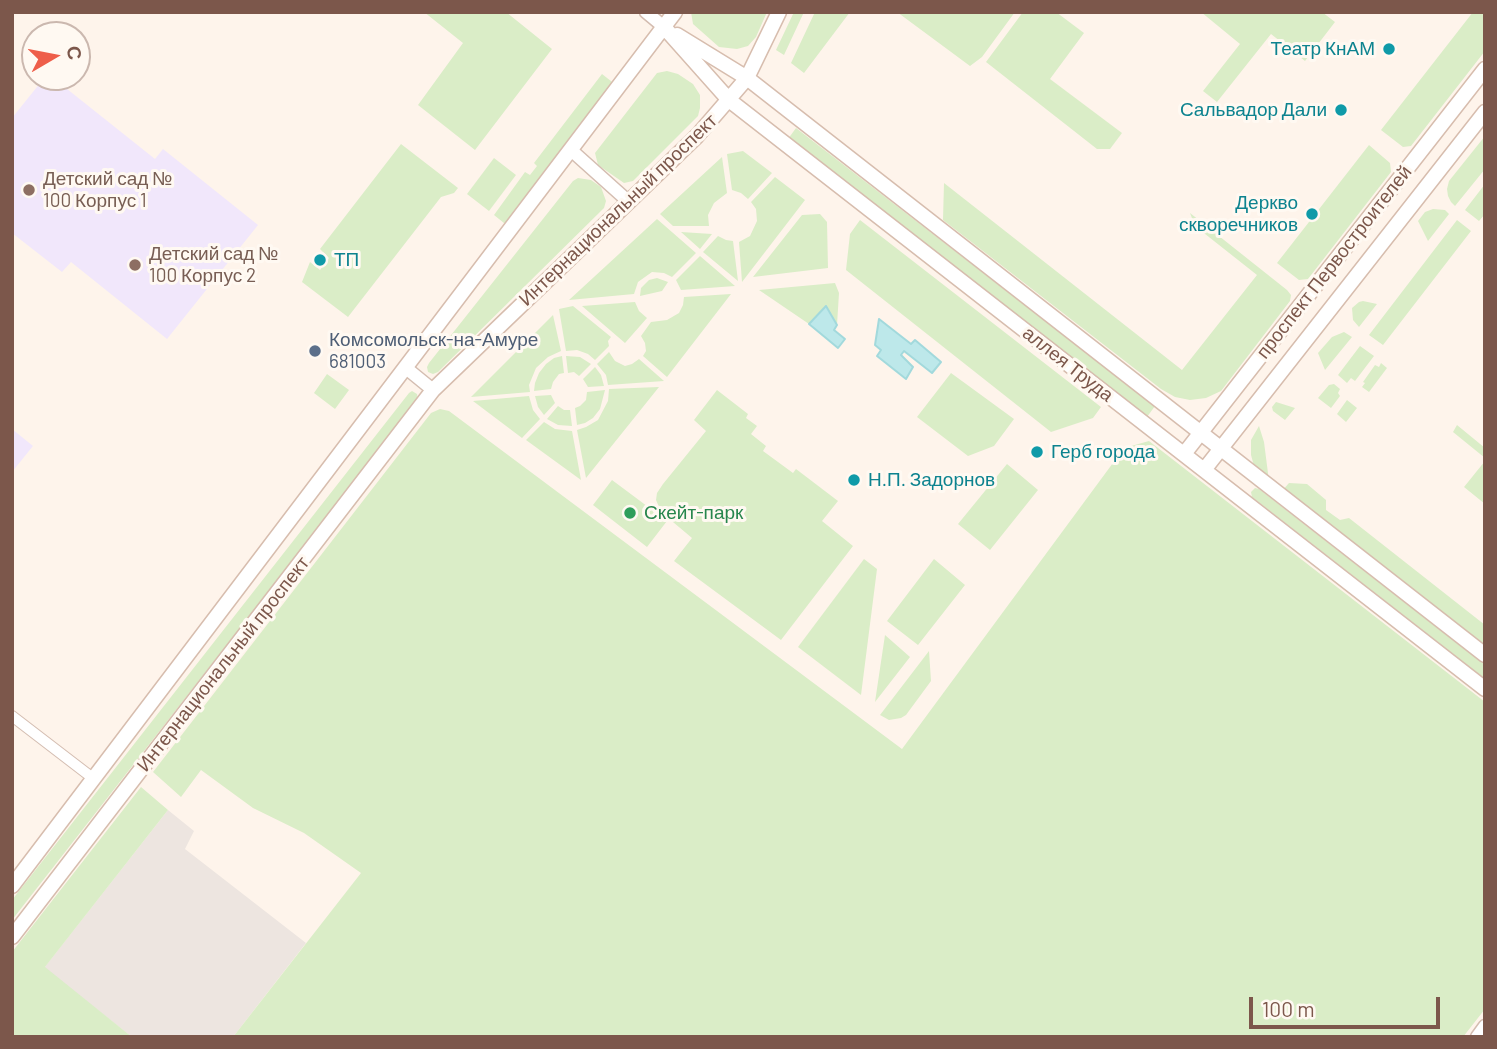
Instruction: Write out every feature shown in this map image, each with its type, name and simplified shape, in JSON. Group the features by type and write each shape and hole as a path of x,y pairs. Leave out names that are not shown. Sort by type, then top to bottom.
{"main road":[{"name":"Интернациональный проспект","path":"12,886 675,12"},
{"name":"Интернациональный проспект","path":"12,937 433,390 697,136 747,78 779,12"},
{"name":"аллея Труда","path":"664,27 747,78 1485,654"},
{"name":"аллея Труда","path":"664,27 729,100 1485,689"},
{"name":"проспект Первостроителей","path":"1184,454 1485,69"},
{"name":"проспект Первостроителей","path":"1204,470 1485,112"},
{"path":"1410,164 1431,181"},
{"path":"1306,297 1327,313"}],"street":[{"name":"аллея Труда","path":"646,12 664,27"},
{"path":"571,150 629,202"},
{"path":"406,368 433,390"},
{"path":"12,716 94,779"},
{"path":"1476,1037 1485,1026"}],"shaded area":[{"path":"34,91 70,91 155,159 163,149 258,225 167,339 71,262 62,272 12,233 12,118"},
{"path":"12,429 33,446 12,472"},
{"path":"168,810 194,831 185,849 306,943 233,1037 132,1037 44,968"}],"green space":[{"path":"424,12 506,12 552,49 475,150 418,105 463,43"},
{"path":"691,12 767,12 756,37 748,46 737,49 719,47 693,24"},
{"path":"794,12 804,12 784,55 776,50"},
{"path":"815,12 850,12 804,73 791,63"},
{"path":"897,12 1015,12 982,57 970,66"},
{"path":"1023,12 1056,12 1084,33 1050,79 1122,133 1110,149 1097,149 986,62"},
{"path":"1201,12 1322,12 1335,22 1305,61 1271,34 1217,102 1203,91 1240,44"},
{"path":"1473,12 1485,12 1485,51 1411,146 1403,147 1381,130"},
{"path":"667,71 678,74 693,84 700,95 698,116 633,181 624,183 598,165 595,153 657,73"},
{"path":"602,74 616,85 509,227 494,215 525,172 530,175 537,166 534,163"},
{"path":"796,128 1155,406 1147,417 788,139"},
{"path":"1485,136 1485,169 1455,206 1448,196 1449,181"},
{"path":"401,144 458,188 454,193 441,197 348,317 302,282 310,262 320,270 329,258 320,249"},
{"path":"1369,145 1390,163 1391,172 1308,279 1299,280 1277,263"},
{"path":"743,151 772,173 748,199 732,190 727,154"},
{"path":"722,157 727,193 714,203 708,215 709,226 673,226 660,214"},
{"path":"494,158 516,175 489,211 467,194"},
{"path":"775,177 805,200 742,282 739,242 750,236 757,221 756,209 751,202"},
{"path":"578,178 591,180 601,187 606,201 604,208 438,372 428,372 429,363"},
{"path":"944,183 1182,370 1257,275 1195,226 1190,213 1287,290 1291,295 1290,301 1221,391 1206,398 1190,400 1175,397 1161,389 943,220"},
{"path":"1485,184 1485,214 1479,221 1465,210"},
{"path":"1433,209 1445,210 1449,214 1428,241 1418,221 1425,212"},
{"path":"820,214 827,222 828,268 753,277 802,215"},
{"path":"657,219 696,253 672,277 652,272 638,282 634,294 569,300"},
{"path":"860,220 1101,407 1093,418 1051,432 846,270 850,234"},
{"path":"1457,220 1471,231 1383,345 1369,335"},
{"path":"681,232 712,234 700,249"},
{"path":"718,236 733,241 738,281 703,252"},
{"path":"700,256 735,286 681,290 676,280"},
{"path":"657,278 668,282 662,291 640,296 641,288 649,280"},
{"path":"835,283 839,293 837,325 826,306 809,324 759,290"},
{"path":"731,294 667,377 643,356 646,351 641,336 651,322 667,320 679,313 684,297"},
{"path":"1363,301 1377,304 1359,327 1353,320 1352,308"},
{"path":"635,302 639,311 647,318 625,343 582,306"},
{"path":"573,306 611,337 609,346 595,360 577,350 566,351 559,309"},
{"path":"553,315 561,351 548,357 536,368 529,385 530,392 471,397"},
{"path":"1344,332 1352,337 1325,370 1318,353 1332,337"},
{"path":"1360,346 1374,356 1355,381 1351,378 1347,383 1338,375"},
{"path":"609,352 615,361 625,366 639,359 664,381 608,385 606,375 597,364"},
{"path":"562,356 564,373 559,374 551,389 534,391 539,373 546,364"},
{"path":"566,356 580,357 591,364 579,376 574,372 568,373"},
{"path":"1381,363 1387,368 1369,392 1362,387 1365,383 1363,382 1375,365 1379,367"},
{"path":"595,367 604,386 588,387 583,379"},
{"path":"951,373 1014,419 994,446 968,456 917,417"},
{"path":"327,374 349,390 335,409 314,393"},
{"path":"1334,384 1340,389 1340,396 1331,408 1318,398 1329,385"},
{"path":"659,387 586,478 577,430 598,420 608,401 609,389"},
{"path":"605,390 600,409 593,418 577,425 575,408 586,400 587,392"},
{"path":"717,390 748,414 746,418 757,426 751,434 766,446 763,451 793,473 796,469 838,501 822,521 853,546 781,640 674,561 692,538 667,517 656,500 663,484 706,431 694,420"},
{"path":"412,391 417,394 418,400 12,920 12,900"},
{"path":"551,395 555,403 544,415 535,396"},
{"path":"529,396 533,410 540,419 522,438 473,401"},
{"path":"1347,400 1357,408 1346,422 1337,414"},
{"path":"1276,402 1295,408 1285,420 1273,411 1272,407"},
{"path":"558,406 570,410 572,426 558,425 547,419"},
{"path":"440,409 449,411 902,749 1124,448 1149,441 1485,702 1485,1009 1463,1037 233,1037 361,873 304,833 253,808 201,770 181,797 153,772 431,413"},
{"path":"544,422 555,429 572,431 581,480 526,440"},
{"path":"1457,425 1485,448 1485,458 1453,432"},
{"path":"1259,426 1269,481 1254,466 1251,455 1251,440"},
{"path":"1485,461 1485,504 1464,487"},
{"path":"1007,464 1038,490 990,550 958,524"},
{"name":"Скейт-парк","path":"612,480 667,521 647,547 593,505"},
{"path":"1289,483 1307,484 1326,500 1326,510 1340,520 1349,518 1485,625 1485,649 1282,491"},
{"path":"1255,488 1485,665 1485,679 1252,497 1251,492"},
{"path":"864,559 877,569 861,695 798,647"},
{"path":"934,559 965,585 918,645 887,621"},
{"path":"885,635 910,657 875,702"},
{"path":"929,651 931,681 906,715 889,720 880,715"},
{"path":"141,787 168,810 45,967 132,1037 12,1037 12,952"}],"water":[{"path":"826,306 837,325 834,330 845,339 838,348 809,324"},
{"path":"879,319 911,344 915,340 941,362 932,373 904,351 901,355 913,367 906,379 877,356 881,350 875,345"}],"place":[{"name":"Театр КнАМ","path":"1389,49"},
{"name":"Сальвадор Дали","path":"1341,110"},
{"name":"Детский сад № 100 Корпус 1","path":"29,190"},
{"name":"Деркво скворечников","path":"1312,214"},
{"name":"ТП","path":"320,260"},
{"name":"Детский сад № 100 Корпус 2","path":"135,265"},
{"name":"Комсомольск-на-Амуре 681003","path":"315,351"},
{"name":"Герб города","path":"1037,452"},
{"name":"Н.П. Задорнов","path":"854,480"},
{"name":"Скейт-парк","path":"630,513"}]}
